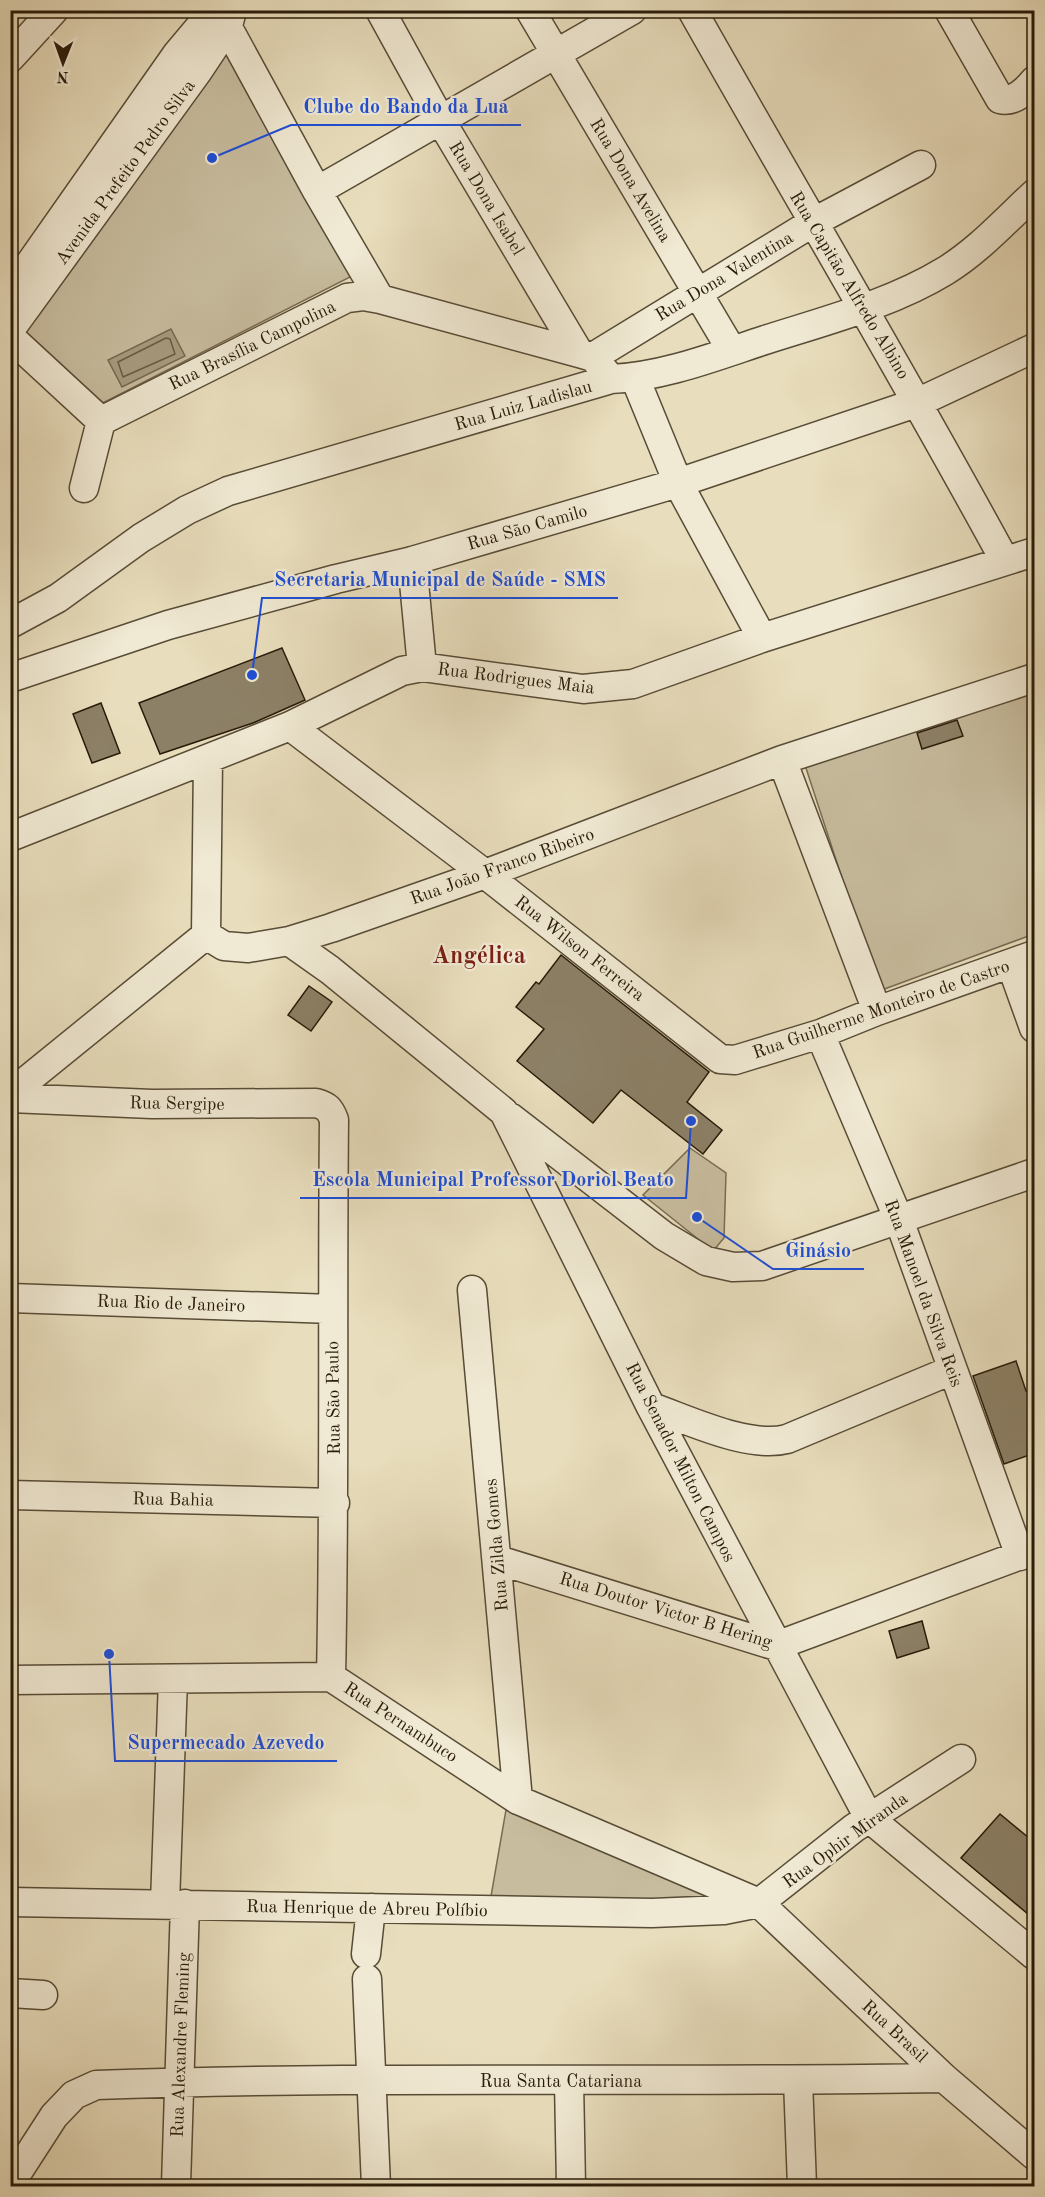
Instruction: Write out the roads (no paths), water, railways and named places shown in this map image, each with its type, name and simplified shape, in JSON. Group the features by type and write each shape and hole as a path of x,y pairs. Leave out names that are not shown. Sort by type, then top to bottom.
{"street":[{"path":"10,58 54,10"},
{"name":"Rua Dona Isabel","path":"380,10 441,121 586,355 623,379"},
{"name":"Rua Dona Avelina","path":"530,10 732,351"},
{"path":"317,191 632,10"},
{"name":"Rua Capitão Alfredo Albino","path":"692,10 812,223 865,308 919,402 1005,561"},
{"path":"949,10 1000,99 1009,100 1035,81"},
{"path":"223,14 317,191 380,299"},
{"name":"Avenida Prefeito Pedro Silva","path":"10,292 177,54 223,14"},
{"name":"Avenida Prefeito Pedro Silva","path":"10,330 198,71 223,14"},
{"name":"Rua Dona Valentina","path":"586,355 698,292 812,223 921,165"},
{"name":"Rua Luiz Ladislau","path":"10,624 57,598 141,538 187,510 228,491 623,379 732,351 865,308 943,272 983,242 1035,194"},
{"name":"Rua Brasília Campolina","path":"101,421 335,303 363,296 586,355"},
{"path":"10,337 101,421 84,488"},
{"name":"Rua São Camilo","path":"10,678 168,625 336,579 412,561 678,483 919,402 1035,348"},
{"path":"623,379 762,638"},
{"name":"Rua Rodrigues Maia","path":"11,838 290,726 402,671 422,667 583,689 633,684 762,638 1035,552"},
{"path":"412,561 422,667"},
{"name":"Rua João Franco Ribeiro","path":"206,935 224,946 248,948 289,941 331,928 485,874 782,760 1035,678"},
{"name":"Rua Wilson Ferreira","path":"290,726 485,874 720,1059 727,1061"},
{"path":"10,1096 206,935 208,759"},
{"path":"782,760 877,1011"},
{"path":"330,970 331,928"},
{"name":"Rua Senador Milton Campos","path":"289,941 330,970 504,1112 651,1407 776,1646 870,1818 1035,1955"},
{"path":"1023,959 1035,1028"},
{"name":"Rua Guilherme Monteiro de Castro","path":"727,1061 820,1035 877,1011 1023,959"},
{"name":"Rua Manoel da Silva Reis","path":"820,1035 899,1220 952,1370 1027,1553"},
{"name":"Rua Sergipe","path":"10,1096 152,1104 316,1103 326,1105 334,1120"},
{"path":"504,1112 664,1236 706,1262 733,1268 762,1266 1035,1173"},
{"name":"Rua São Paulo","path":"331,1677 335,1503 332,1309 334,1120"},
{"name":"Rua Zilda Gomes","path":"472,1290 519,1800"},
{"name":"Rua Rio de Janeiro","path":"10,1298 332,1309"},
{"path":"651,1407 753,1440 772,1443 787,1439 952,1370"},
{"name":"Rua Bahia","path":"10,1495 335,1503"},
{"name":"Rua Doutor Victor B Hering","path":"498,1560 776,1646 1027,1553"},
{"name":"Rua Pernambuco","path":"10,1680 331,1677 519,1800 759,1903"},
{"name":"Rua Alexandre Fleming","path":"173,1679 178,2082 176,2185"},
{"name":"Rua Ophir Miranda","path":"724,1910 759,1903 870,1818 962,1759"},
{"name":"Rua Henrique de Abreu Políbio","path":"10,1902 652,1913 724,1910"},
{"name":"Rua Brasil","path":"759,1903 944,2078 1035,2155"},
{"path":"371,1908 367,1966 376,2187"},
{"path":"10,1994 43,1995"},
{"name":"Rua Santa Catariana","path":"10,2184 54,2116 74,2095 96,2085 370,2079 569,2081 944,2078"},
{"path":"798,2080 802,2187"},
{"path":"569,2081 571,2187"}],"water":[{"path":"171,329 185,356 122,387 108,360"}],"place":[{"name":"Clube do Bando da Lua","path":"212,158"},
{"name":"Secretaria Municipal de Saúde - SMS","path":"252,675"},
{"name":"Escola Municipal Professor Doriol Beato","path":"691,1121"},
{"name":"Ginásio","path":"697,1217"},
{"name":"Supermecado Azevedo","path":"109,1654"}],"district":[{"name":"Angélica","path":"479,955"}]}
